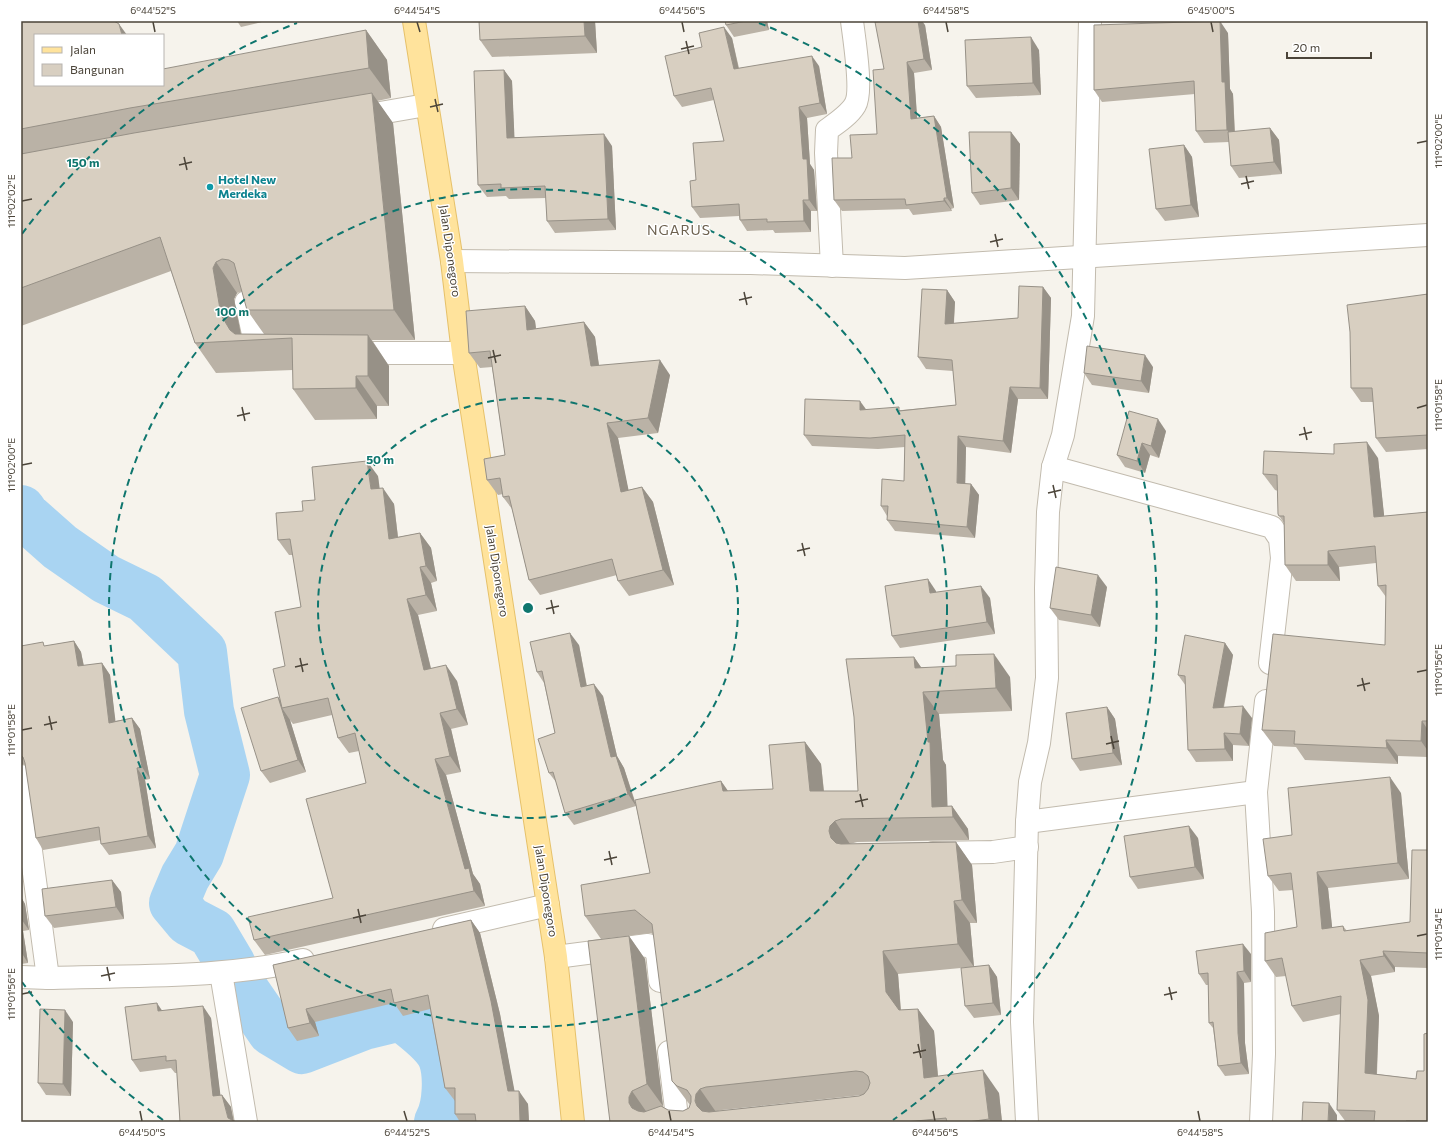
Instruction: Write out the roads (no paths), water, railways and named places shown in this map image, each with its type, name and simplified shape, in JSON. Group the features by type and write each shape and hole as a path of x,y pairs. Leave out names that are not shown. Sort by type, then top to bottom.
{"main road":[{"name":"Jalan Diponegoro","path":"414,21 426,105 452,261 463,353 556,957 573,1122"}],"street":[{"path":"832,266 826,153 827,130 846,115 856,104 859,87 852,21"},
{"path":"1027,1122 1022,1022 1028,847 1027,822 1030,782 1039,743 1047,678 1046,588 1048,512 1053,467 1063,436 1073,384 1083,316 1090,21"},
{"path":"340,120 426,105"},
{"path":"452,261 905,268 1428,235"},
{"path":"246,302 255,343 262,353 293,353"},
{"path":"331,353 463,353"},
{"path":"1053,467 1272,527 1280,539 1282,558 1256,792 1263,912 1264,1054 1262,1122"},
{"path":"21,776 48,978"},
{"path":"1027,822 1256,792"},
{"path":"913,853 993,852 1028,847"},
{"path":"425,933 548,905"},
{"path":"556,957 648,945 657,952 662,998"},
{"path":"21,977 48,978 221,973 280,966 326,955"},
{"path":"221,973 246,1122"},
{"path":"657,1122 683,1115 666,1029"}],"waterway":[{"path":"21,510 25,516 60,547 106,579 145,598 202,652 209,711 225,775 199,854 185,877 174,903 189,921 212,933 231,965"},
{"path":"241,986 272,1031 302,1049 364,1025 401,1016 431,1041 443,1058 447,1090 444,1108 439,1122"}],"place":[{"name":"Hotel New Merdeka","path":"210,187"}],"district":[{"name":"NGARUS","path":"679,230"}]}
